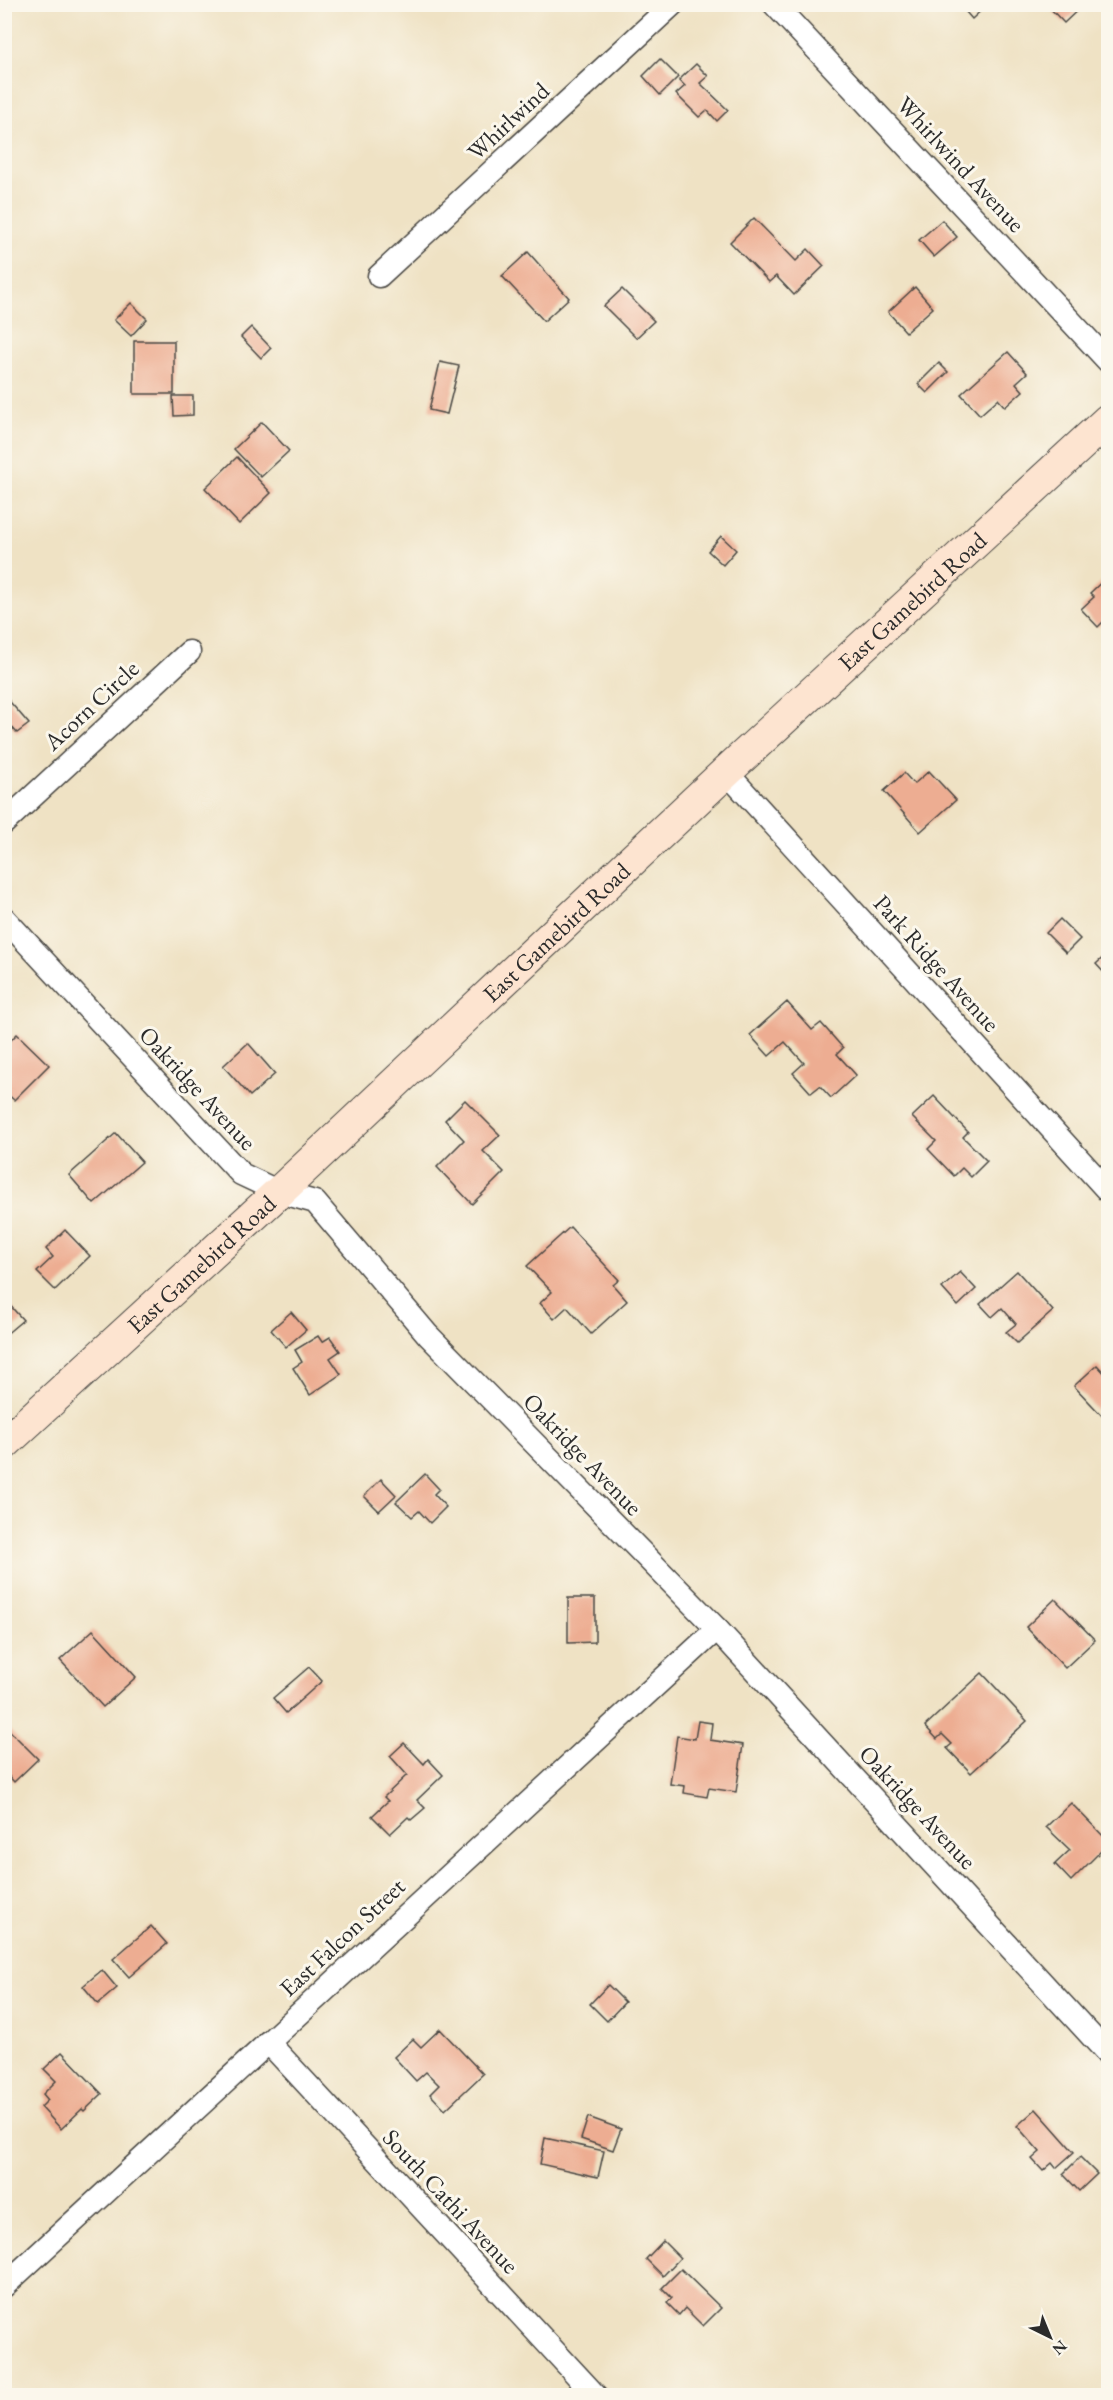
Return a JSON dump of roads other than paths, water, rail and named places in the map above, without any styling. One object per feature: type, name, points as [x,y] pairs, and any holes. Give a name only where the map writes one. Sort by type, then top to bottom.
[{"type":"main road","name":"East Gamebird Road","points":[[4,1444],[279,1192],[726,772],[1108,420]]},
{"type":"street","name":"Whirlwind","points":[[379,276],[673,4]]},
{"type":"street","name":"Whirlwind Avenue","points":[[774,4],[1108,361]]},
{"type":"street","name":"Acorn Circle","points":[[4,823],[189,652]]},
{"type":"street","name":"Park Ridge Avenue","points":[[726,772],[1108,1191]]},
{"type":"street","name":"Oakridge Avenue","points":[[4,918],[241,1174],[279,1192],[315,1202],[428,1335],[717,1629],[1108,2054]]},
{"type":"street","name":"East Falcon Street","points":[[4,2286],[717,1629]]},
{"type":"street","name":"South Cathi Avenue","points":[[268,2042],[596,2396]]}]
